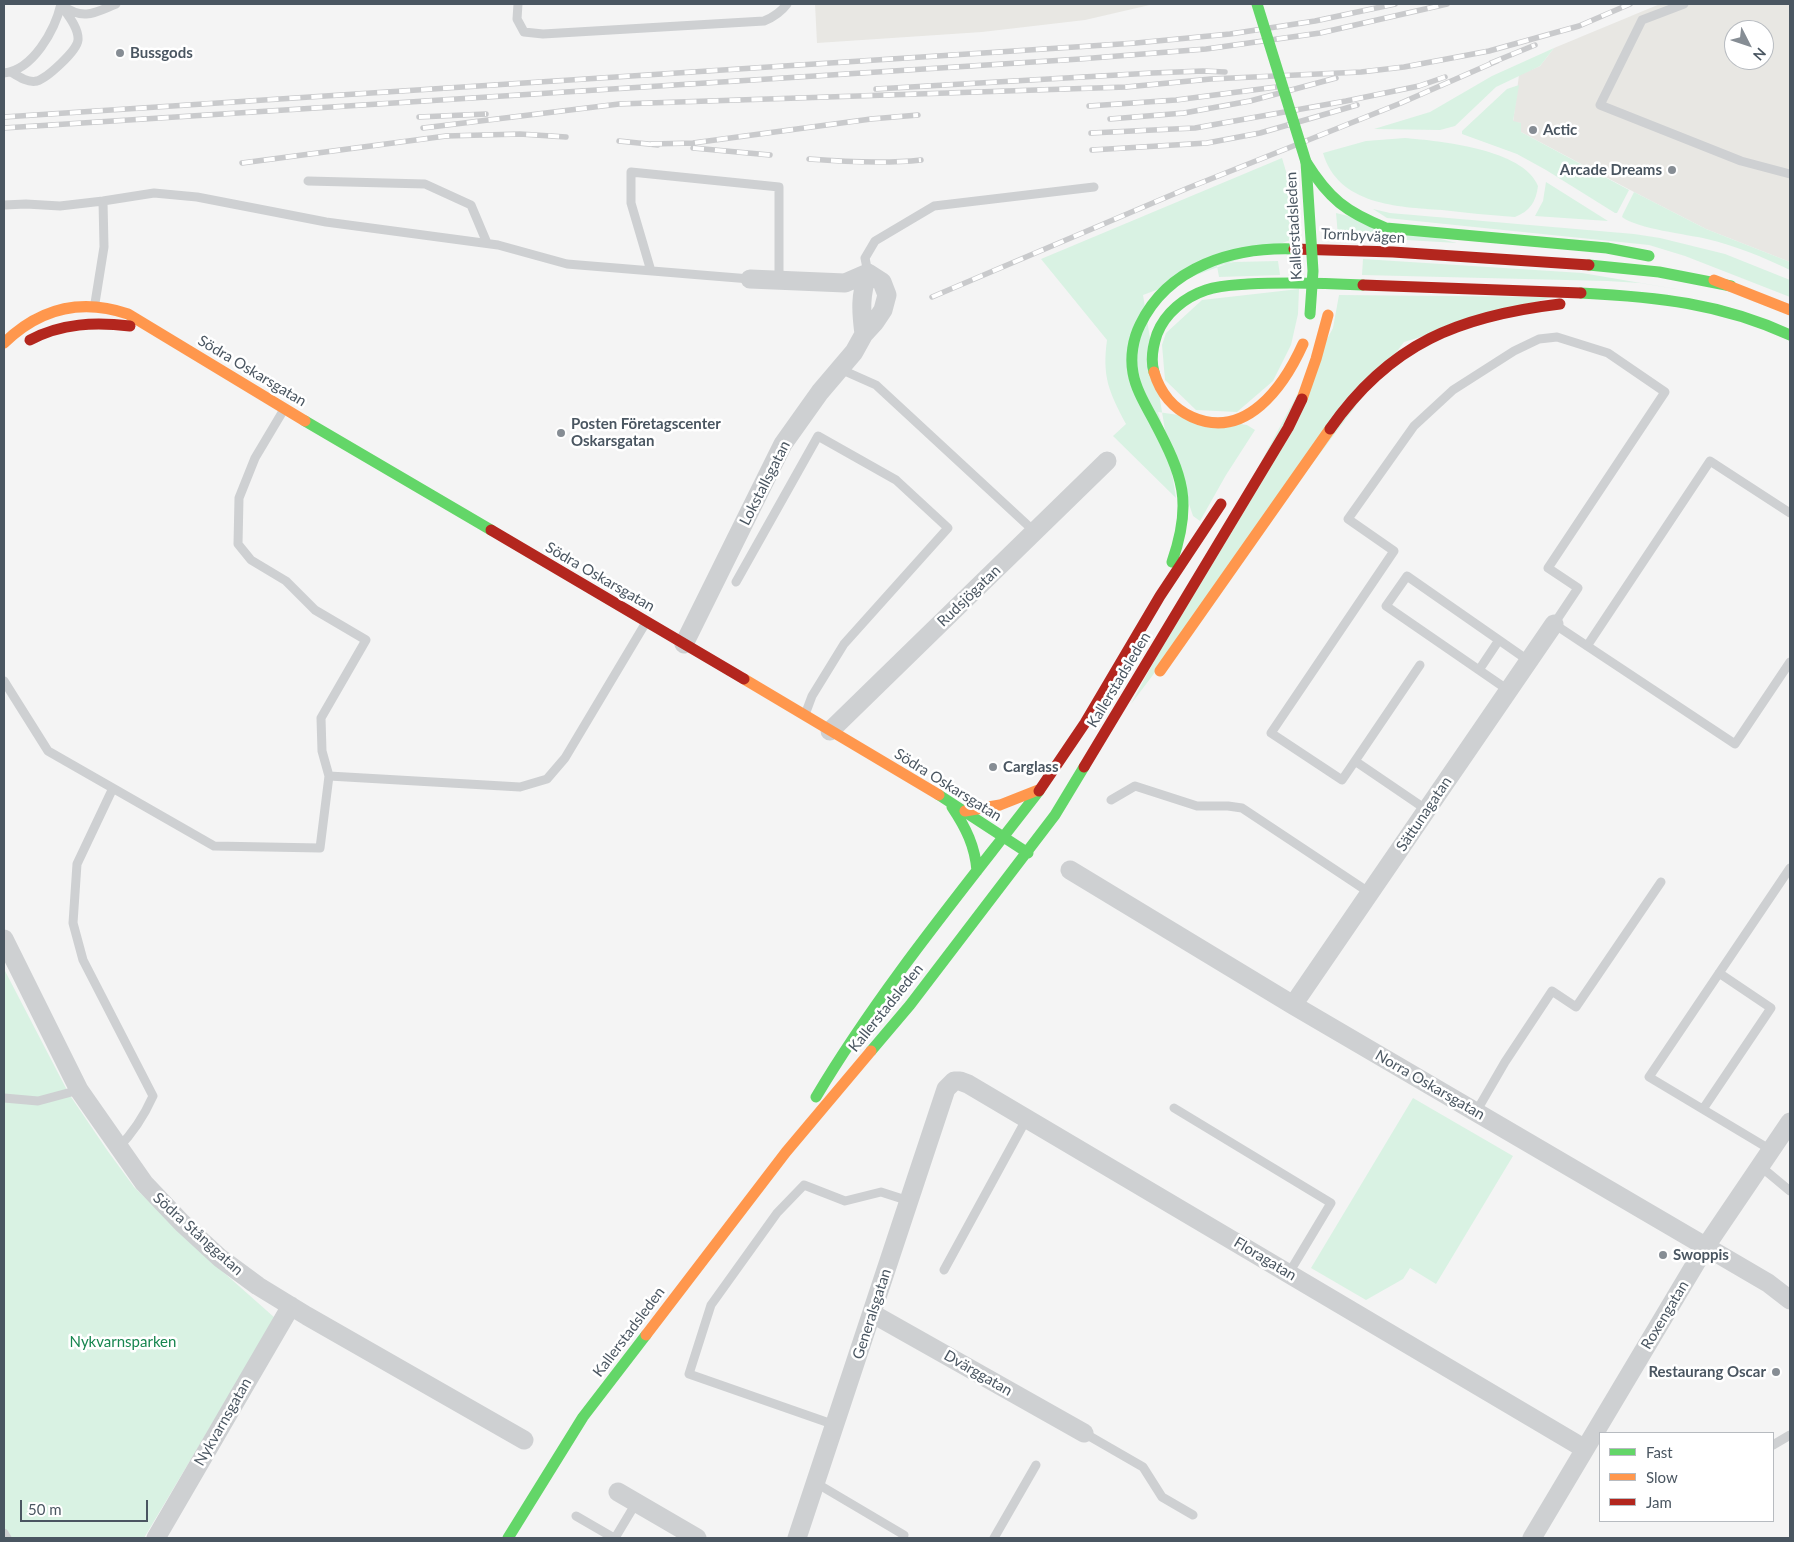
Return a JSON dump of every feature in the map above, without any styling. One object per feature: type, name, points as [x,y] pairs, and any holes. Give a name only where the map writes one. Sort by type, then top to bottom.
[{"type":"main road","name":"Kallerstadsleden","points":[[1257,4],[1306,162],[1318,183],[1322,199]]},
{"type":"main road","name":"Kallerstadsleden","points":[[1289,390],[1293,383],[1308,321],[1314,270],[1306,162]]},
{"type":"main road","name":"Tornbyvägen","points":[[1318,183],[1334,200],[1351,211],[1386,228],[1607,248],[1662,260],[1790,310]]},
{"type":"main road","name":"Kallerstadsleden","points":[[508,1538],[584,1417],[786,1152],[910,1005],[1055,816],[1288,428],[1312,376],[1321,346],[1328,306],[1331,264],[1330,240]]},
{"type":"main road","name":"Tornbyvägen","points":[[1154,607],[1179,547],[1184,526],[1185,500],[1179,475],[1169,450],[1138,392],[1133,374],[1132,355],[1135,336],[1143,317],[1165,288],[1181,276],[1198,267],[1247,251],[1282,248],[1371,251],[1558,263],[1651,271],[1731,286]]},
{"type":"main road","points":[[1303,344],[1297,358],[1269,399],[1255,410],[1240,418],[1225,422],[1196,420],[1183,414],[1171,404],[1154,377],[1152,361],[1153,344],[1159,329],[1170,312],[1184,300],[1201,291],[1218,286],[1278,283],[1363,284],[1466,287],[1636,296],[1685,302],[1723,310],[1790,335]]},
{"type":"main road","points":[[1151,684],[1339,415],[1360,389],[1384,367],[1435,334],[1493,314],[1548,305],[1636,296]]},
{"type":"main road","name":"Södra Oskarsgatan","points":[[155,330],[120,325],[93,324],[56,329],[12,348],[11,335],[34,320],[64,308],[94,305],[122,311],[155,330],[646,622],[805,715],[965,811],[1028,853]]},
{"type":"main road","name":"Kallerstadsleden","points":[[786,1152],[834,1065],[888,985],[1041,788],[1076,737],[1154,607],[1228,494]]},
{"type":"main road","points":[[1055,816],[1123,724]]},
{"type":"main road","points":[[965,811],[1000,805],[1041,788]]},
{"type":"main road","points":[[949,802],[970,835],[975,847],[977,871]]},
{"type":"street","points":[[750,279],[845,283],[868,273]]},
{"type":"street","name":"Lokstallsgatan","points":[[684,644],[783,444],[820,392],[854,352],[864,334],[861,311],[862,290],[868,273]]},
{"type":"street","name":"Rudsjögatan","points":[[830,731],[1108,461]]},
{"type":"street","name":"Sättunagatan","points":[[1293,1005],[1554,624]]},
{"type":"street","name":"Norra Oskarsgatan","points":[[1070,870],[1293,1005],[1768,1283],[1790,1300]]},
{"type":"street","name":"Södra Stånggatan","points":[[4,939],[79,1090],[144,1183],[182,1223],[220,1258],[258,1286],[524,1440]]},
{"type":"street","name":"Floragatan","points":[[946,1089],[954,1081],[960,1080],[1585,1449]]},
{"type":"street","name":"Generalsgatan","points":[[797,1538],[873,1314],[946,1089]]},
{"type":"street","name":"Roxengatan","points":[[1532,1538],[1706,1246],[1790,1122]]},
{"type":"street","name":"Nykvarnsgatan","points":[[156,1538],[291,1306]]},
{"type":"street","name":"Dvärggatan","points":[[873,1314],[1084,1433]]},
{"type":"street","points":[[618,1492],[697,1538]]},
{"type":"lane","points":[[61,4],[79,14],[90,15],[116,4]]},
{"type":"lane","points":[[8,73],[29,60],[50,35],[61,4]]},
{"type":"lane","points":[[8,73],[24,80],[38,80],[49,74],[72,53],[78,40],[77,32],[61,4]]},
{"type":"lane","points":[[518,4],[517,19],[524,32],[543,34],[764,21],[782,11],[787,4]]},
{"type":"lane","points":[[1684,4],[1642,20],[1600,105],[1741,162],[1790,174]]},
{"type":"lane","points":[[651,271],[631,203],[632,172],[779,187],[779,280]]},
{"type":"lane","points":[[308,181],[425,184],[471,205],[486,243]]},
{"type":"lane","points":[[868,273],[865,258],[875,242],[934,206],[1094,188]]},
{"type":"lane","points":[[4,205],[60,206],[154,193],[198,197],[326,222],[498,245],[568,264],[750,279]]},
{"type":"lane","points":[[93,324],[94,305],[104,247],[103,201]]},
{"type":"lane","points":[[1420,666],[1342,780],[1271,733],[1394,550],[1348,519],[1414,426],[1453,390],[1514,351],[1539,339],[1557,337],[1608,353],[1665,392],[1548,568],[1578,588],[1554,624],[1735,744],[1790,662]]},
{"type":"lane","points":[[840,369],[876,385],[1035,532]]},
{"type":"lane","points":[[4,681],[48,751],[214,846],[320,848],[329,776],[322,751],[322,718],[366,640],[315,610],[286,581],[251,560],[238,544],[239,498],[255,458],[285,408]]},
{"type":"lane","points":[[736,582],[818,436],[896,480],[948,528],[844,644],[812,696],[805,715]]},
{"type":"lane","points":[[1587,646],[1710,461],[1790,513]]},
{"type":"lane","points":[[1508,690],[1386,606],[1407,576],[1529,661]]},
{"type":"lane","points":[[329,776],[520,788],[547,779],[566,758],[646,622]]},
{"type":"lane","points":[[1479,670],[1500,640]]},
{"type":"lane","points":[[1355,761],[1427,810]]},
{"type":"lane","points":[[1111,800],[1135,786],[1197,806],[1242,808],[1370,893]]},
{"type":"lane","points":[[113,788],[77,864],[73,923],[83,960],[153,1096],[145,1115],[129,1137],[118,1148]]},
{"type":"lane","points":[[1771,1150],[1649,1077],[1790,868]]},
{"type":"lane","points":[[1476,1112],[1505,1062],[1552,991],[1576,1007],[1661,882]]},
{"type":"lane","points":[[1703,1110],[1771,1008],[1719,973]]},
{"type":"lane","points":[[4,1098],[38,1101],[79,1090]]},
{"type":"lane","points":[[1174,1108],[1331,1203],[1289,1274]]},
{"type":"lane","points":[[944,1270],[1027,1118]]},
{"type":"lane","points":[[1760,1166],[1790,1192]]},
{"type":"lane","points":[[835,1425],[689,1374],[706,1322],[712,1305],[777,1213],[804,1185],[845,1201],[881,1192],[909,1201]]},
{"type":"lane","points":[[1084,1433],[1143,1467],[1162,1497],[1193,1516]]},
{"type":"lane","points":[[1774,1444],[1790,1434]]},
{"type":"lane","points":[[994,1538],[1036,1465]]},
{"type":"lane","points":[[816,1483],[904,1535],[903,1538]]},
{"type":"lane","points":[[576,1516],[614,1538],[636,1503]]},
{"type":"lane","points":[[4,1532],[7,1538]]},
{"type":"shaded area","points":[[815,4],[1154,4],[1085,20],[982,32],[817,43]]},
{"type":"shaded area","points":[[1660,4],[1790,4],[1790,262],[1706,229],[1521,132],[1521,123],[1513,122],[1519,75],[1540,66],[1554,48]]},
{"type":"green space","points":[[1554,48],[1540,66],[1496,87],[1455,126],[1440,130],[1374,129],[1430,112],[1492,76]]},
{"type":"green space","points":[[1519,85],[1513,121],[1521,123],[1521,132],[1629,190],[1617,213],[1517,154],[1462,134],[1462,131],[1507,89]]},
{"type":"green space","points":[[1405,138],[1458,145],[1499,155],[1516,163],[1530,173],[1538,186],[1536,197],[1525,212],[1515,217],[1389,204],[1372,200],[1356,193],[1342,183],[1331,170],[1323,153],[1366,141]]},
{"type":"green space","points":[[1282,158],[1299,215],[1301,236],[1143,295],[1176,498],[1113,436],[1126,424],[1108,384],[1105,364],[1107,340],[1041,259]]},
{"type":"green space","points":[[1546,182],[1608,221],[1535,216],[1543,201]]},
{"type":"green space","points":[[1634,192],[1706,229],[1790,262],[1790,270],[1760,256],[1728,245],[1650,228],[1629,221],[1622,217]]},
{"type":"green space","points":[[1373,209],[1390,213],[1634,234],[1660,238],[1725,254],[1790,280],[1790,297],[1685,256],[1649,245],[1387,218]]},
{"type":"green space","points":[[1336,213],[1457,243],[1338,236]]},
{"type":"green space","points":[[1363,259],[1582,273],[1700,293],[1640,283],[1607,281],[1362,275]]},
{"type":"green space","points":[[1278,261],[1280,275],[1219,277],[1217,266],[1234,262]]},
{"type":"green space","points":[[1299,289],[1298,314],[1291,345],[1273,381],[1237,412],[1196,410],[1165,380],[1162,345],[1166,333],[1202,300]]},
{"type":"green space","points":[[1339,295],[1552,297],[1404,342],[1131,704],[1333,328]]},
{"type":"green space","points":[[1158,412],[1247,425],[1255,430],[1226,475],[1200,521],[1193,516]]},
{"type":"green space","name":"Nykvarnsparken","points":[[4,969],[69,1094],[134,1187],[213,1263],[275,1318],[144,1538],[4,1538]]},
{"type":"green space","points":[[1413,1098],[1513,1156],[1436,1284],[1410,1268],[1403,1279],[1366,1300],[1311,1268]]},
{"type":"railway","points":[[4,117],[1136,43],[1230,34],[1315,21],[1395,4]]},
{"type":"railway","points":[[4,128],[1080,59],[1206,49],[1320,33],[1447,4]]},
{"type":"railway","points":[[423,128],[619,104],[1126,87],[1211,79],[1361,72],[1404,67],[1489,51],[1579,26],[1630,4]]},
{"type":"railway","points":[[1491,63],[1535,45]]},
{"type":"railway","points":[[932,297],[1188,188],[1401,103],[1497,61]]},
{"type":"railway","points":[[876,89],[1152,73],[1225,72]]},
{"type":"railway","points":[[1091,133],[1195,128],[1346,101],[1419,86],[1445,77]]},
{"type":"railway","points":[[1110,119],[1184,113],[1250,101],[1336,78]]},
{"type":"railway","points":[[1089,106],[1176,100],[1284,86]]},
{"type":"railway","points":[[1092,150],[1207,143],[1260,133],[1357,105]]},
{"type":"railway","points":[[419,117],[486,114]]},
{"type":"railway","points":[[651,144],[693,143],[871,119],[918,115]]},
{"type":"railway","points":[[242,163],[446,136],[520,134],[566,137]]},
{"type":"railway","points":[[619,141],[658,145]]},
{"type":"railway","points":[[693,148],[770,155]]},
{"type":"railway","points":[[809,159],[865,162],[921,160]]},
{"type":"traffic: fast","points":[[1257,4],[1306,162],[1313,271],[1310,314]]},
{"type":"traffic: fast","points":[[1306,162],[1323,186],[1340,203],[1360,216],[1386,228],[1607,248],[1649,256]]},
{"type":"traffic: fast","points":[[1172,562],[1182,522],[1182,490],[1172,458],[1134,379],[1132,354],[1138,330],[1152,305],[1167,288],[1185,274],[1205,264],[1226,257],[1271,249],[1294,249]]},
{"type":"traffic: fast","points":[[1589,265],[1659,272],[1731,286]]},
{"type":"traffic: fast","points":[[1154,372],[1152,353],[1161,326],[1170,313],[1183,301],[1198,293],[1216,287],[1248,284],[1363,285]]},
{"type":"traffic: fast","points":[[1581,293],[1662,300],[1713,309],[1764,324],[1790,335]]},
{"type":"traffic: fast","points":[[305,421],[491,530]]},
{"type":"traffic: fast","points":[[871,1051],[910,1005],[1055,815],[1084,767]]},
{"type":"traffic: fast","points":[[816,1097],[867,1017],[1039,791]]},
{"type":"traffic: fast","points":[[939,795],[1028,853]]},
{"type":"traffic: fast","points":[[952,807],[962,822],[969,838],[977,871]]},
{"type":"traffic: fast","points":[[508,1538],[583,1417],[646,1335]]},
{"type":"traffic: slow","points":[[1714,280],[1790,310]]},
{"type":"traffic: slow","points":[[4,343],[32,321],[62,309],[78,307],[111,309],[128,314],[305,421]]},
{"type":"traffic: slow","points":[[1302,399],[1316,359],[1328,315]]},
{"type":"traffic: slow","points":[[1154,372],[1163,393],[1178,409],[1192,417],[1211,422],[1229,422],[1246,416],[1274,392],[1285,377],[1303,344]]},
{"type":"traffic: slow","points":[[1160,671],[1330,429]]},
{"type":"traffic: slow","points":[[744,679],[939,795]]},
{"type":"traffic: slow","points":[[965,811],[1000,805],[1038,790]]},
{"type":"traffic: slow","points":[[646,1335],[786,1152],[871,1051]]},
{"type":"traffic: jam","points":[[1294,249],[1393,252],[1589,265]]},
{"type":"traffic: jam","points":[[1363,285],[1581,293]]},
{"type":"traffic: jam","points":[[1330,429],[1353,399],[1377,375],[1403,355],[1430,339],[1459,326],[1490,316],[1560,304]]},
{"type":"traffic: jam","points":[[30,340],[54,330],[79,325],[130,326]]},
{"type":"traffic: jam","points":[[1084,767],[1288,428],[1302,399]]},
{"type":"traffic: jam","points":[[1039,791],[1085,723],[1160,596],[1221,504]]},
{"type":"traffic: jam","points":[[491,530],[744,679]]},
{"type":"place","name":"Bussgods","points":[[120,53]]},
{"type":"place","name":"Actic","points":[[1533,130]]},
{"type":"place","name":"Arcade Dreams","points":[[1672,170]]},
{"type":"place","name":"Posten Företagscenter Oskarsgatan","points":[[561,433]]},
{"type":"place","name":"Carglass","points":[[993,767]]},
{"type":"place","name":"Swoppis","points":[[1663,1255]]},
{"type":"place","name":"Restaurang Oscar","points":[[1776,1372]]}]
